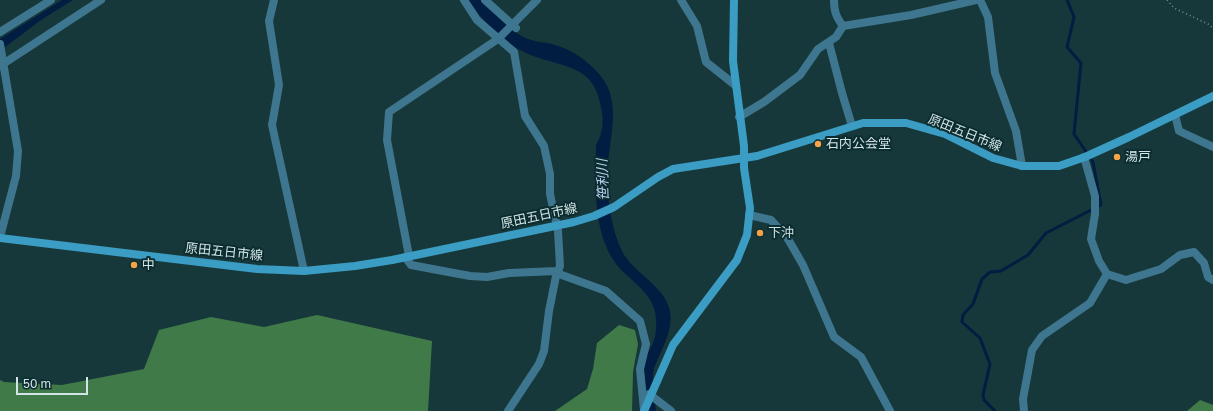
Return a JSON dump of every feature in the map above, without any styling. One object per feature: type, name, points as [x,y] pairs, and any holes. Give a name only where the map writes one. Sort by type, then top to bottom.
[{"type":"main road","points":[[646,404],[656,380],[680,332],[737,260],[747,235],[749,215],[733,61],[734,0]]},
{"type":"main road","name":"原田五日市線","points":[[0,238],[257,269],[304,271],[355,266],[407,257],[557,226],[598,215],[611,209],[658,177],[673,169],[744,159],[863,123],[906,123],[945,134],[993,158],[1022,166],[1059,166],[1087,156],[1213,96]]},
{"type":"street","points":[[0,32],[51,0]]},
{"type":"street","points":[[2,64],[101,0]]},
{"type":"street","points":[[274,0],[269,22],[278,85],[272,125],[304,271]]},
{"type":"street","points":[[464,0],[477,20],[514,52],[525,116],[544,146],[550,174],[550,194],[557,226],[560,266],[557,271],[549,311],[544,351],[539,364],[508,411]]},
{"type":"street","points":[[485,0],[514,27]]},
{"type":"street","points":[[538,0],[514,27],[499,39],[389,112],[387,140],[407,257],[411,264],[470,276],[488,277],[509,273],[557,271],[559,274],[606,291],[640,321],[646,344],[640,369],[646,404],[660,403],[671,411]]},
{"type":"street","points":[[681,0],[697,26],[706,62],[735,85]]},
{"type":"street","points":[[834,0],[836,18],[843,26]]},
{"type":"street","points":[[739,117],[764,102],[800,75],[818,49],[829,42],[843,26],[911,15],[976,0]]},
{"type":"street","points":[[980,0],[988,17],[995,73],[1016,131],[1022,166]]},
{"type":"street","points":[[829,42],[852,126]]},
{"type":"street","points":[[0,44],[2,64],[17,139],[18,157],[16,176],[0,238]]},
{"type":"street","points":[[1175,115],[1179,131],[1213,147]]},
{"type":"street","points":[[1087,156],[1095,208],[1091,239],[1098,261],[1107,274],[1126,280],[1161,269],[1180,255],[1194,252],[1204,263],[1208,277],[1213,280]]},
{"type":"street","points":[[749,215],[771,220],[788,239],[804,265],[834,337],[861,357],[890,411]]},
{"type":"street","points":[[1024,411],[1023,399],[1032,350],[1042,336],[1090,303],[1107,274]]},
{"type":"path","points":[[1167,0],[1174,8],[1210,25],[1213,29]]},
{"type":"green space","points":[[317,315],[432,341],[428,411],[0,411],[0,380],[4,382],[62,385],[144,369],[159,330],[211,317],[264,327]]},
{"type":"green space","points":[[619,325],[635,330],[638,344],[633,372],[632,411],[555,411],[587,389],[593,369],[597,343]]},
{"type":"green space","points":[[1200,400],[1213,405],[1213,411],[1187,411]]},
{"type":"water","points":[[62,0],[73,0],[41,20],[0,51],[0,39]]},
{"type":"water","name":"笹利川","points":[[468,0],[483,0],[504,22],[521,36],[531,40],[559,46],[578,56],[600,75],[607,87],[612,99],[613,112],[607,180],[608,199],[613,227],[623,253],[628,260],[662,294],[670,311],[670,326],[666,341],[653,373],[656,411],[649,411],[643,364],[656,333],[653,304],[643,291],[614,261],[607,248],[599,220],[596,190],[596,145],[600,136],[603,122],[597,92],[591,82],[583,74],[573,69],[526,53],[509,43],[480,16]]},
{"type":"waterway","points":[[995,411],[984,400],[983,395],[990,364],[980,338],[962,322],[963,315],[973,304],[982,279],[990,272],[1001,271],[1028,255],[1046,233],[1101,205],[1093,162],[1074,134],[1081,63],[1067,47],[1074,17],[1067,0]]},
{"type":"place","name":"石内公会堂","points":[[818,144]]},
{"type":"place","name":"湯戸","points":[[1117,157]]},
{"type":"place","name":"下沖","points":[[760,233]]},
{"type":"place","name":"中","points":[[134,265]]}]
